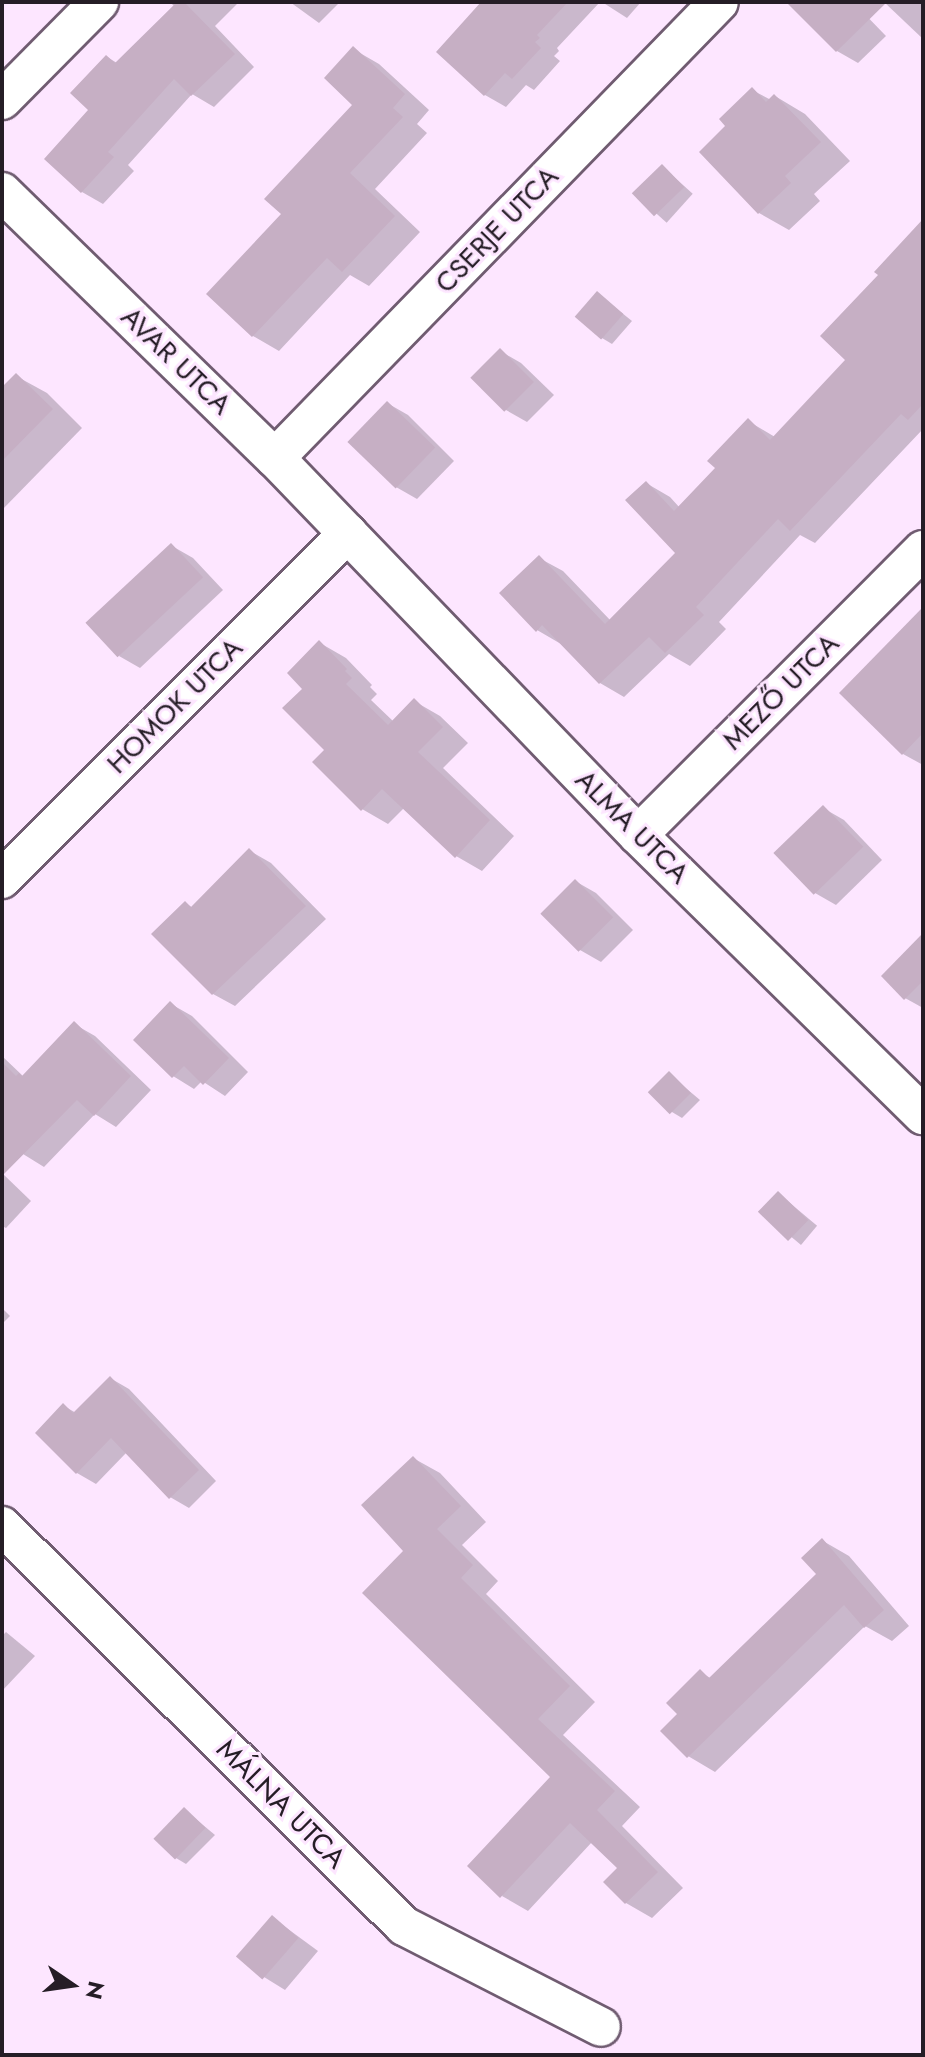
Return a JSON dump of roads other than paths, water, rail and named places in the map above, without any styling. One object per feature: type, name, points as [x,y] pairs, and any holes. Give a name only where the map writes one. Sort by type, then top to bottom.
[{"type":"street","points":[[2,100],[99,2]]},
{"type":"street","name":"CSERJE UTCA","points":[[275,458],[719,2]]},
{"type":"street","name":"AVAR UTCA","points":[[2,192],[348,533]]},
{"type":"street","name":"ALMA UTCA","points":[[348,533],[638,835],[923,1115]]},
{"type":"street","name":"HOMOK UTCA","points":[[2,879],[348,533]]},
{"type":"street","name":"MEZŐ UTCA","points":[[638,835],[923,550]]},
{"type":"street","name":"MÁLNA UTCA","points":[[2,1526],[404,1926],[601,2027]]}]
